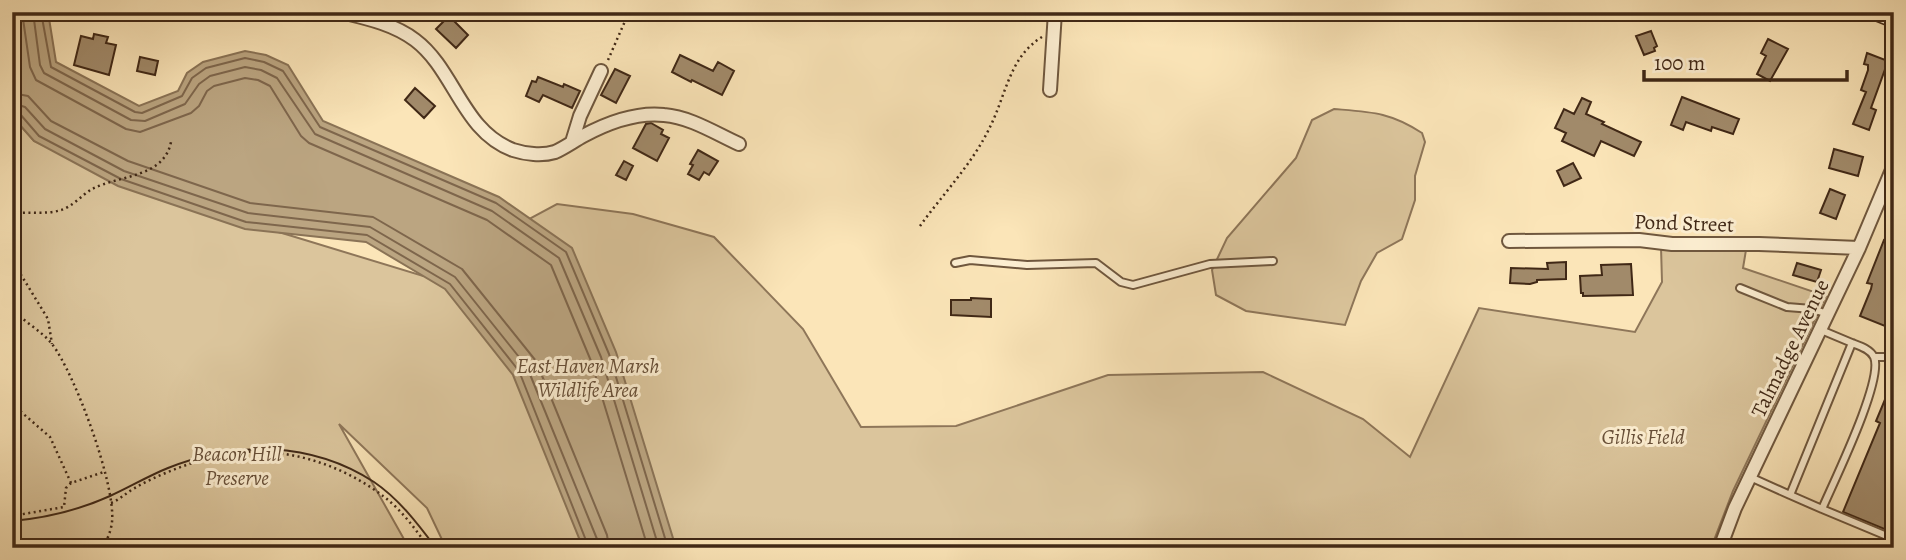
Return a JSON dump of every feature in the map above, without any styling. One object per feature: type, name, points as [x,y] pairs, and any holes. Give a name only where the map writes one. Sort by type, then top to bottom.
[{"type":"main road","points":[[1879,12],[1894,18]]},
{"type":"street","points":[[341,12],[390,26],[418,41],[430,54],[476,122],[498,143],[528,154],[554,152],[617,121],[639,116],[663,115],[681,118],[739,144]]},
{"type":"street","points":[[1050,90],[1055,12]]},
{"type":"street","points":[[572,142],[580,116],[601,71]]},
{"type":"street","name":"Talmadge Avenue","points":[[1720,548],[1750,477],[1859,248],[1894,165]]},
{"type":"street","name":"Pond Street","points":[[1509,241],[1639,240],[1672,244],[1859,248]]},
{"type":"lane","points":[[955,263],[970,260],[1027,265],[1096,263],[1121,282],[1133,285],[1210,264],[1273,261]]},
{"type":"lane","points":[[1740,288],[1787,307],[1812,309],[1828,314]]},
{"type":"lane","points":[[1821,330],[1868,350],[1876,365],[1871,393],[1822,509]]},
{"type":"lane","points":[[1790,495],[1852,343]]},
{"type":"lane","points":[[1874,358],[1894,357]]},
{"type":"lane","points":[[1750,477],[1894,538]]},
{"type":"path","points":[[601,71],[629,12]]},
{"type":"path","points":[[920,226],[975,153],[989,128],[1018,60],[1036,41],[1044,35],[1054,33]]},
{"type":"path","points":[[12,214],[63,210],[100,186],[147,171],[165,158],[171,142]]},
{"type":"path","points":[[12,260],[48,319],[52,344],[97,440],[111,503],[112,523],[103,548]]},
{"type":"path","points":[[12,308],[52,344]]},
{"type":"path","points":[[12,404],[50,437],[71,482]]},
{"type":"path","points":[[111,503],[146,482],[208,458],[230,453],[279,453],[335,468],[362,482],[385,497],[429,548]]},
{"type":"path","points":[[12,516],[64,507],[66,488],[71,482],[104,472]]},
{"type":"green space","points":[[1334,109],[1370,112],[1390,117],[1422,133],[1425,142],[1415,176],[1415,200],[1402,239],[1377,253],[1361,281],[1345,325],[1246,311],[1216,295],[1212,270],[1227,238],[1296,158],[1312,120]]},
{"type":"green space","name":"East Haven Marsh Wildlife Area","points":[[12,116],[34,141],[170,203],[282,233],[423,276],[557,204],[633,214],[714,237],[803,329],[861,427],[956,426],[1108,375],[1263,372],[1363,419],[1410,457],[1479,308],[1635,332],[1662,282],[1661,247],[1746,250],[1743,268],[1826,296],[1733,491],[1711,548],[446,548],[427,508],[339,424],[409,548],[12,548]]},
{"type":"water","points":[[12,12],[48,12],[56,62],[139,106],[178,91],[187,73],[203,62],[245,51],[266,55],[288,65],[323,121],[499,197],[572,248],[616,352],[676,548],[583,548],[513,375],[445,289],[366,242],[245,229],[118,186],[34,141],[12,116]]},
{"type":"building","points":[[449,16],[468,35],[456,48],[436,29]]},
{"type":"building","points":[[1651,31],[1657,46],[1655,51],[1644,55],[1636,36]]},
{"type":"building","points":[[94,34],[108,37],[106,43],[116,45],[109,75],[74,65],[81,36],[93,39]]},
{"type":"building","points":[[1768,39],[1788,49],[1770,81],[1757,74],[1766,56],[1761,53]]},
{"type":"building","points":[[1867,53],[1888,61],[1871,108],[1876,110],[1869,130],[1853,124],[1866,92],[1861,90],[1868,70],[1868,65],[1864,64]]},
{"type":"building","points":[[680,55],[713,71],[718,62],[734,71],[722,95],[672,72]]},
{"type":"building","points":[[140,57],[158,61],[155,75],[137,71]]},
{"type":"building","points":[[615,69],[630,76],[616,103],[601,95]]},
{"type":"building","points":[[538,77],[580,91],[572,108],[543,95],[539,102],[526,96],[532,81],[536,82]]},
{"type":"building","points":[[415,88],[435,106],[424,118],[405,100]]},
{"type":"building","points":[[1682,97],[1739,119],[1733,134],[1712,127],[1711,131],[1686,122],[1683,130],[1671,125]]},
{"type":"building","points":[[1582,98],[1591,102],[1586,114],[1641,142],[1634,156],[1601,141],[1594,156],[1562,141],[1566,133],[1555,128],[1564,109],[1574,114]]},
{"type":"building","points":[[651,123],[663,130],[661,134],[669,138],[657,161],[633,148],[646,124]]},
{"type":"building","points":[[1834,149],[1863,157],[1858,176],[1829,168]]},
{"type":"building","points":[[698,150],[718,161],[709,175],[704,172],[699,180],[688,174]]},
{"type":"building","points":[[624,161],[633,166],[626,180],[616,175]]},
{"type":"building","points":[[1573,163],[1581,178],[1564,186],[1557,171]]},
{"type":"building","points":[[1830,189],[1845,195],[1836,219],[1820,213]]},
{"type":"building","points":[[1884,240],[1894,243],[1894,291],[1888,307],[1892,309],[1885,326],[1860,316],[1871,289],[1872,284],[1867,283]]},
{"type":"building","points":[[1566,262],[1566,279],[1537,280],[1530,284],[1510,283],[1511,268],[1548,269],[1547,263]]},
{"type":"building","points":[[1797,263],[1821,270],[1817,282],[1793,275]]},
{"type":"building","points":[[1631,264],[1633,295],[1583,296],[1581,293],[1580,276],[1602,275],[1601,265]]},
{"type":"building","points":[[991,299],[991,317],[951,315],[951,300]]},
{"type":"building","points":[[1894,378],[1894,533],[1843,512],[1880,423],[1876,421]]},
{"type":"tram line","points":[[12,521],[50,515],[86,505],[194,459],[246,450],[273,450],[299,452],[325,459],[374,482],[400,504],[436,548]]},
{"type":"park label","name":"Gillis Field","points":[[1643,437]]},
{"type":"park label","name":"Beacon Hill Preserve","points":[[237,466]]}]
